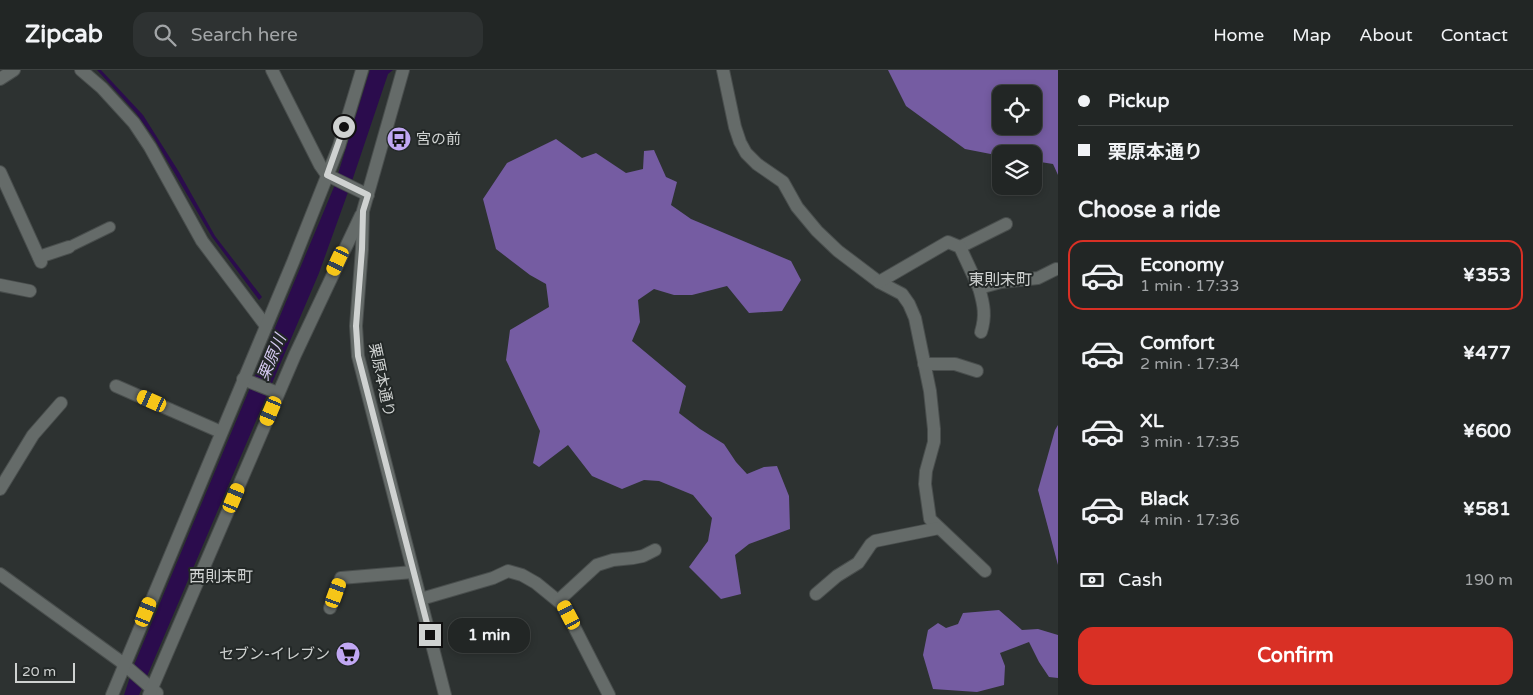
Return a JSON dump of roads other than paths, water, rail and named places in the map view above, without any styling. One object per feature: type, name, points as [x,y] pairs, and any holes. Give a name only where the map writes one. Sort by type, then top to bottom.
[{"type":"street","points":[[0,78],[14,70]]},
{"type":"street","points":[[81,70],[102,88],[134,123],[150,147],[202,241],[266,326]]},
{"type":"street","points":[[272,70],[320,166],[330,176],[368,195]]},
{"type":"street","points":[[112,695],[126,668],[221,432],[246,380],[266,326],[330,176],[362,70]]},
{"type":"street","points":[[723,70],[735,127],[746,153],[757,164],[783,182],[797,207],[817,231],[838,251],[879,282],[902,294],[909,304],[914,318],[930,391],[934,429],[934,442],[926,471],[925,484],[930,519],[985,571]]},
{"type":"street","name":"栗原本通り","points":[[405,72],[363,211],[356,326],[358,356],[445,695]]},
{"type":"street","points":[[0,172],[40,260],[69,247]]},
{"type":"street","points":[[0,574],[120,661],[152,691],[276,392],[363,211]]},
{"type":"street","points":[[960,247],[1006,224]]},
{"type":"street","points":[[879,282],[948,242],[960,247],[979,288],[985,309],[985,319],[981,332]]},
{"type":"street","points":[[979,288],[1001,282],[1038,278],[1056,269]]},
{"type":"street","points":[[0,285],[30,291]]},
{"type":"street","points":[[924,364],[955,364],[977,370]]},
{"type":"street","points":[[246,380],[276,392]]},
{"type":"street","points":[[116,386],[221,432]]},
{"type":"street","points":[[0,489],[33,435],[61,402]]},
{"type":"street","points":[[816,594],[837,576],[858,563],[875,541],[938,528]]},
{"type":"street","points":[[559,600],[598,565],[613,560],[638,557],[655,550]]},
{"type":"street","points":[[421,599],[493,578],[508,571],[522,575],[536,583],[563,605],[609,695]]},
{"type":"street","points":[[330,608],[341,578],[413,572]]},
{"type":"lane","points":[[69,247],[110,227]]},
{"type":"water","points":[[97,70],[101,70],[143,115],[179,172],[215,236],[262,297],[259,300],[212,237],[154,138],[136,113]]},
{"type":"water","name":"栗原川","points":[[370,70],[393,70],[388,74],[319,273],[139,695],[124,695],[134,665],[334,187]]},
{"type":"place","name":"宮の前","points":[[399,139]]},
{"type":"place","name":"セブン-イレブン","points":[[348,654]]},
{"type":"district","name":"東則末町","points":[[1000,279]]},
{"type":"district","name":"西則末町","points":[[221,576]]}]
